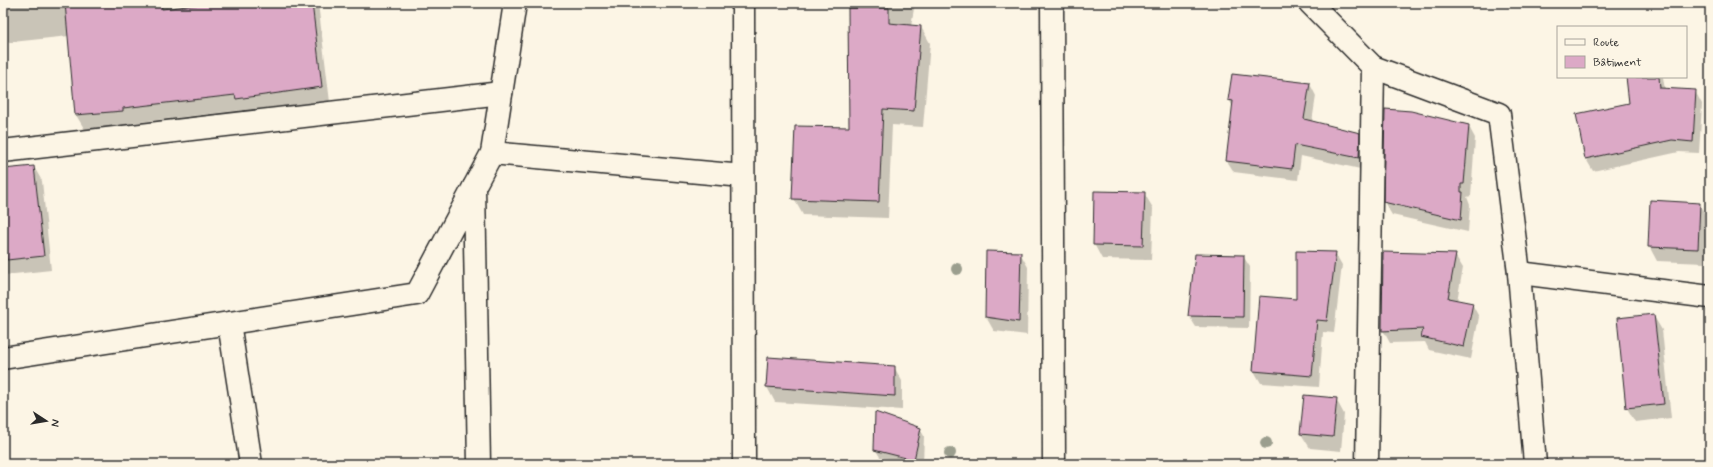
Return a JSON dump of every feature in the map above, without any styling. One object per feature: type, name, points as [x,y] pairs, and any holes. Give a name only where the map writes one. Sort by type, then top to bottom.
[{"type":"street","points":[[3,358],[417,294],[492,153],[514,3]]},
{"type":"street","points":[[743,3],[744,464]]},
{"type":"street","points":[[1052,3],[1054,464]]},
{"type":"street","points":[[1310,3],[1373,67],[1499,114],[1519,273],[1535,464]]},
{"type":"street","points":[[1367,464],[1373,67]]},
{"type":"street","points":[[3,151],[501,94]]},
{"type":"street","points":[[492,153],[743,176]]},
{"type":"street","points":[[474,186],[479,464]]},
{"type":"street","points":[[1519,273],[1710,297]]},
{"type":"street","points":[[229,323],[251,464]]},
{"type":"building","points":[[65,3],[161,3],[162,9],[212,3],[312,3],[322,87],[236,99],[235,95],[123,108],[123,111],[75,115]]},
{"type":"building","points":[[848,8],[889,8],[889,23],[921,26],[914,111],[883,109],[879,202],[792,199],[795,126],[849,127]]},
{"type":"building","points":[[1232,74],[1310,83],[1304,119],[1360,133],[1359,158],[1295,145],[1292,169],[1226,161],[1233,101],[1228,100]]},
{"type":"building","points":[[1626,78],[1659,78],[1660,88],[1696,90],[1693,142],[1672,140],[1585,159],[1576,114],[1629,103]]},
{"type":"building","points":[[1385,109],[1411,111],[1469,125],[1464,184],[1461,184],[1461,192],[1463,192],[1461,220],[1383,202]]},
{"type":"building","points":[[34,166],[44,256],[7,260],[3,221],[3,169]]},
{"type":"building","points":[[1094,191],[1145,192],[1143,246],[1093,245]]},
{"type":"building","points":[[1650,200],[1700,203],[1698,249],[1648,247]]},
{"type":"building","points":[[986,251],[1021,252],[1019,322],[985,317]]},
{"type":"building","points":[[1296,251],[1336,252],[1327,321],[1317,320],[1312,376],[1253,371],[1259,296],[1296,299]]},
{"type":"building","points":[[1383,252],[1456,254],[1448,298],[1473,303],[1464,347],[1421,337],[1423,329],[1382,331]]},
{"type":"building","points":[[1195,254],[1244,255],[1243,317],[1188,316]]},
{"type":"building","points":[[1654,314],[1664,404],[1626,408],[1617,318]]},
{"type":"building","points":[[768,357],[895,366],[895,396],[766,387]]},
{"type":"building","points":[[1304,395],[1337,398],[1333,437],[1300,434]]},
{"type":"building","points":[[875,412],[921,428],[914,460],[874,450]]}]
